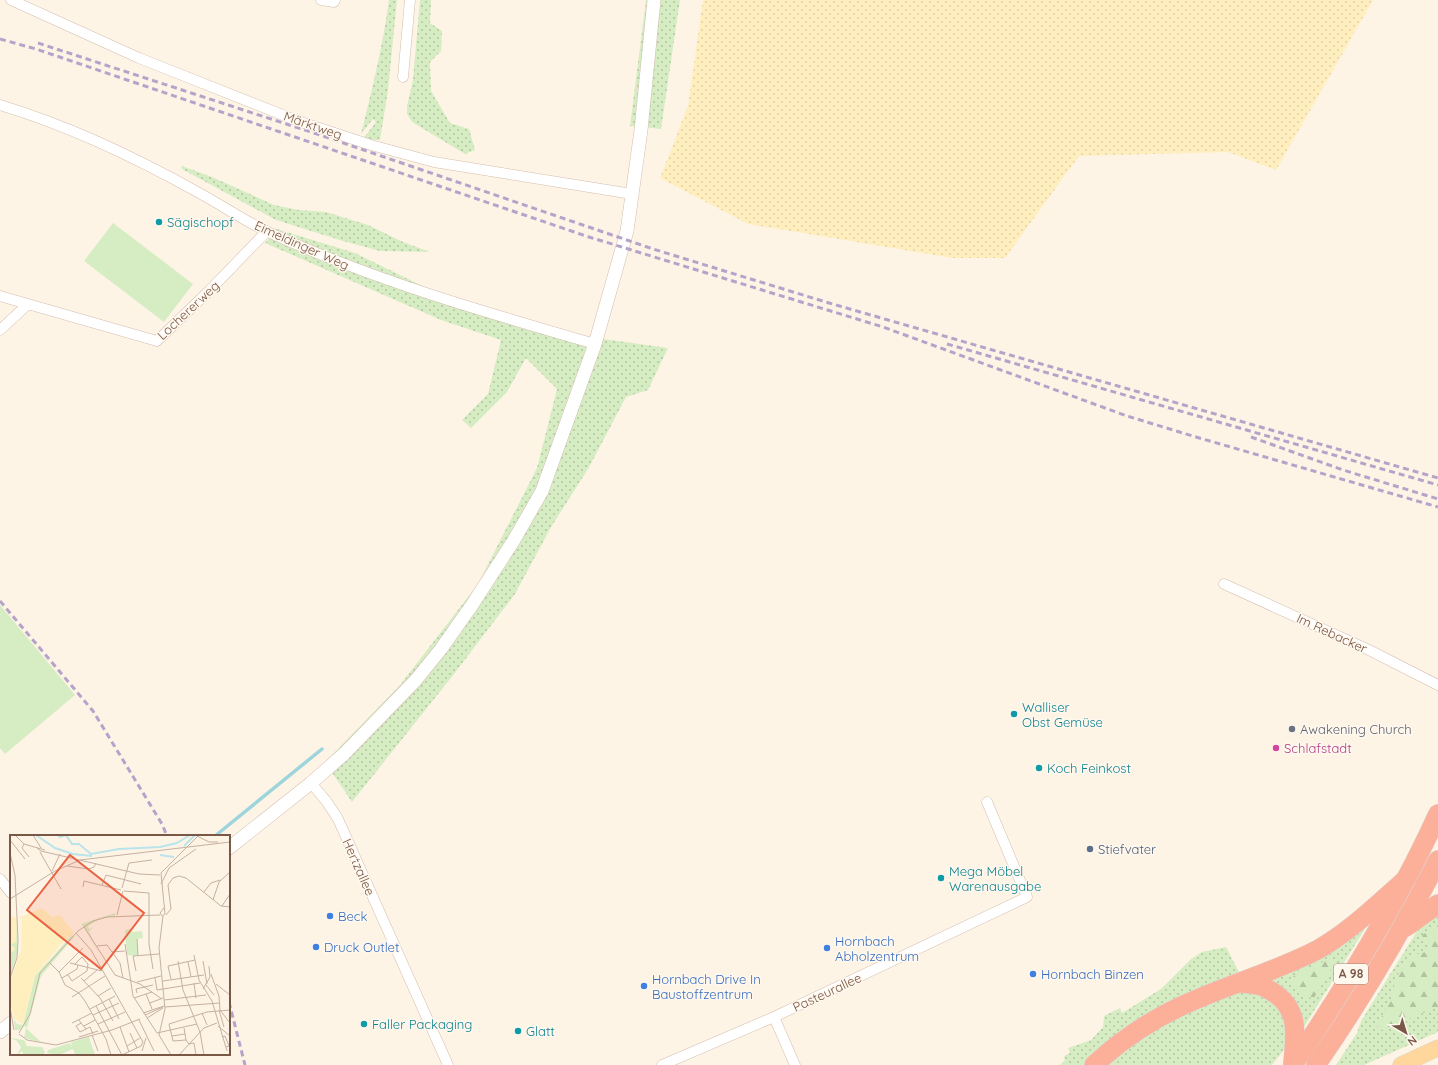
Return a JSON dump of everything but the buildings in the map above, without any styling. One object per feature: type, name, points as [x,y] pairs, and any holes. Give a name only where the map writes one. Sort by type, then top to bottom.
[{"type":"highway","name":"A 98","points":[[1293,1065],[1379,929],[1438,814]]},
{"type":"highway","name":"A 98","points":[[1316,1065],[1401,931],[1438,860]]},
{"type":"highway","points":[[1094,1065],[1118,1045],[1160,1017],[1194,1000],[1239,983],[1319,949],[1360,920],[1404,881]]},
{"type":"highway","points":[[1401,931],[1438,904]]},
{"type":"highway","points":[[1239,983],[1263,987],[1281,998],[1286,1004],[1295,1022],[1293,1065]]},
{"type":"main road","points":[[1400,1065],[1438,1048]]},
{"type":"street","name":"Märktweg","points":[[11,0],[138,58],[298,121],[371,145],[434,162],[632,194]]},
{"type":"street","points":[[321,0],[334,2],[335,0]]},
{"type":"street","points":[[403,77],[410,0]]},
{"type":"street","points":[[230,847],[311,783],[349,749],[416,681],[472,605],[514,540],[542,491],[595,344],[627,230],[641,130],[654,0]]},
{"type":"street","name":"Eimeldinger Weg","points":[[0,105],[42,120],[118,151],[201,194],[267,231],[367,274],[517,323],[595,344]]},
{"type":"street","name":"Lochererweg","points":[[0,296],[27,305],[157,341],[210,290],[267,231]]},
{"type":"street","points":[[0,330],[27,305]]},
{"type":"street","name":"Im Rebacker","points":[[1224,584],[1369,650],[1438,685]]},
{"type":"street","name":"Hertzallee","points":[[311,783],[327,802],[338,819],[448,1065]]},
{"type":"street","name":"Pasteurallee","points":[[662,1065],[774,1017],[1027,897],[987,802]]},
{"type":"street","points":[[0,879],[10,892]]},
{"type":"street","points":[[774,1017],[795,1065]]},
{"type":"street","points":[[0,1032],[10,1024]]},
{"type":"green space","points":[[389,0],[397,0],[388,90],[380,140],[363,139],[376,122],[373,119],[361,134],[380,51]]},
{"type":"green space","points":[[420,0],[431,0],[430,23],[442,31],[441,51],[430,62],[431,91],[450,123],[469,129],[475,150],[465,154],[412,122],[407,114],[407,106],[413,80]]},
{"type":"green space","points":[[646,0],[680,0],[661,129],[630,126]]},
{"type":"green space","points":[[182,166],[212,177],[274,205],[299,210],[326,212],[368,225],[403,242],[430,252],[380,251],[276,220],[182,169]]},
{"type":"green space","points":[[113,223],[193,284],[164,322],[84,261]]},
{"type":"green space","points":[[277,229],[355,253],[449,299],[525,328],[668,348],[648,390],[626,397],[588,469],[551,527],[515,594],[454,674],[352,802],[325,762],[400,685],[478,584],[537,468],[557,389],[526,358],[507,392],[471,428],[462,420],[488,394],[501,340],[441,320],[265,243]]},
{"type":"green space","points":[[0,605],[75,695],[5,754],[0,748]]},
{"type":"green space","points":[[1438,909],[1438,1032],[1364,1065],[1336,1065],[1357,1033],[1361,1021],[1417,931]]},
{"type":"green space","points":[[1368,924],[1301,1032],[1264,983]]},
{"type":"green space","points":[[1438,927],[1438,1007],[1382,1030],[1377,1026],[1393,996],[1393,983],[1406,961],[1418,954],[1426,952],[1431,946],[1424,941],[1422,935]]},
{"type":"green space","points":[[1226,947],[1240,974],[1099,1050],[1083,1065],[1060,1065],[1065,1060],[1064,1056],[1070,1053],[1068,1048],[1091,1040],[1103,1027],[1104,1016],[1120,1008],[1122,1013],[1161,989],[1191,959],[1202,952]]},
{"type":"green space","points":[[1327,960],[1333,961],[1331,969],[1314,998],[1307,997],[1293,984],[1292,978],[1297,973]]},
{"type":"green space","points":[[1241,989],[1257,991],[1286,1013],[1288,1041],[1283,1051],[1272,1065],[1102,1065],[1159,1024]]},
{"type":"sand","points":[[703,0],[1373,0],[1276,170],[1228,152],[1079,156],[1005,258],[952,258],[748,224],[660,178],[688,106]]},
{"type":"waterway","points":[[216,835],[322,749]]},
{"type":"railway","points":[[0,39],[36,49],[589,237],[883,327],[1127,416],[1438,507]]},
{"type":"railway","points":[[38,43],[314,133],[653,249],[829,303],[1438,478]]},
{"type":"railway","points":[[947,344],[1438,485]]},
{"type":"railway","points":[[1251,437],[1343,470],[1438,499]]},
{"type":"railway","points":[[0,601],[93,711],[162,824],[167,835]]},
{"type":"railway","points":[[230,1006],[245,1065]]},
{"type":"place","name":"Sägischopf","points":[[159,222]]},
{"type":"place","name":"Walliser Obst Gemüse","points":[[1014,714]]},
{"type":"place","name":"Awakening Church","points":[[1292,729]]},
{"type":"place","name":"Schlafstadt","points":[[1276,748]]},
{"type":"place","name":"Koch Feinkost","points":[[1039,768]]},
{"type":"place","name":"Stiefvater","points":[[1090,849]]},
{"type":"place","name":"Mega Möbel Warenausgabe","points":[[941,878]]},
{"type":"place","name":"Beck","points":[[330,916]]},
{"type":"place","name":"Druck Outlet","points":[[316,947]]},
{"type":"place","name":"Hornbach Abholzentrum","points":[[827,948]]},
{"type":"place","name":"Hornbach Binzen","points":[[1033,974]]},
{"type":"place","name":"Hornbach Drive In Baustoffzentrum","points":[[644,986]]},
{"type":"place","name":"Faller Packaging","points":[[364,1024]]},
{"type":"place","name":"Glatt","points":[[518,1031]]}]
